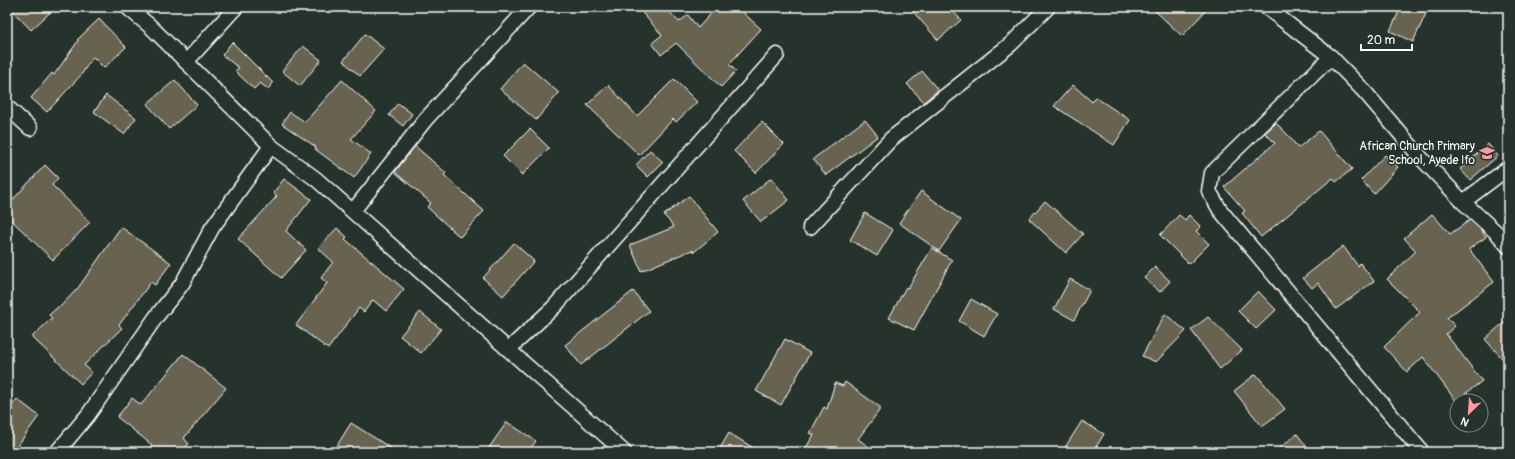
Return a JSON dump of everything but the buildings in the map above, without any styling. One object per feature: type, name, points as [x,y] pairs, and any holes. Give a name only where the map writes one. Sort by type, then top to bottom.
[{"type":"street","points":[[127,7],[151,27],[271,146],[316,179],[353,211],[624,452]]},
{"type":"street","points":[[186,62],[236,7]]},
{"type":"street","points":[[353,211],[426,119],[530,7]]},
{"type":"street","points":[[810,227],[891,138],[1011,44],[1048,7]]},
{"type":"street","points":[[1266,7],[1331,57],[1364,91],[1422,159],[1463,202],[1498,234],[1508,246]]},
{"type":"street","points":[[509,349],[554,307],[778,55]]},
{"type":"street","points":[[1331,57],[1212,173],[1208,191],[1220,210],[1422,452]]},
{"type":"street","points":[[7,107],[30,128]]},
{"type":"street","points":[[57,452],[88,416],[156,317],[182,284],[212,228],[271,146]]},
{"type":"street","points":[[1463,202],[1508,168]]},
{"type":"place","name":"African Church Primary School, Ayede Ifo","points":[[1487,153]]}]
